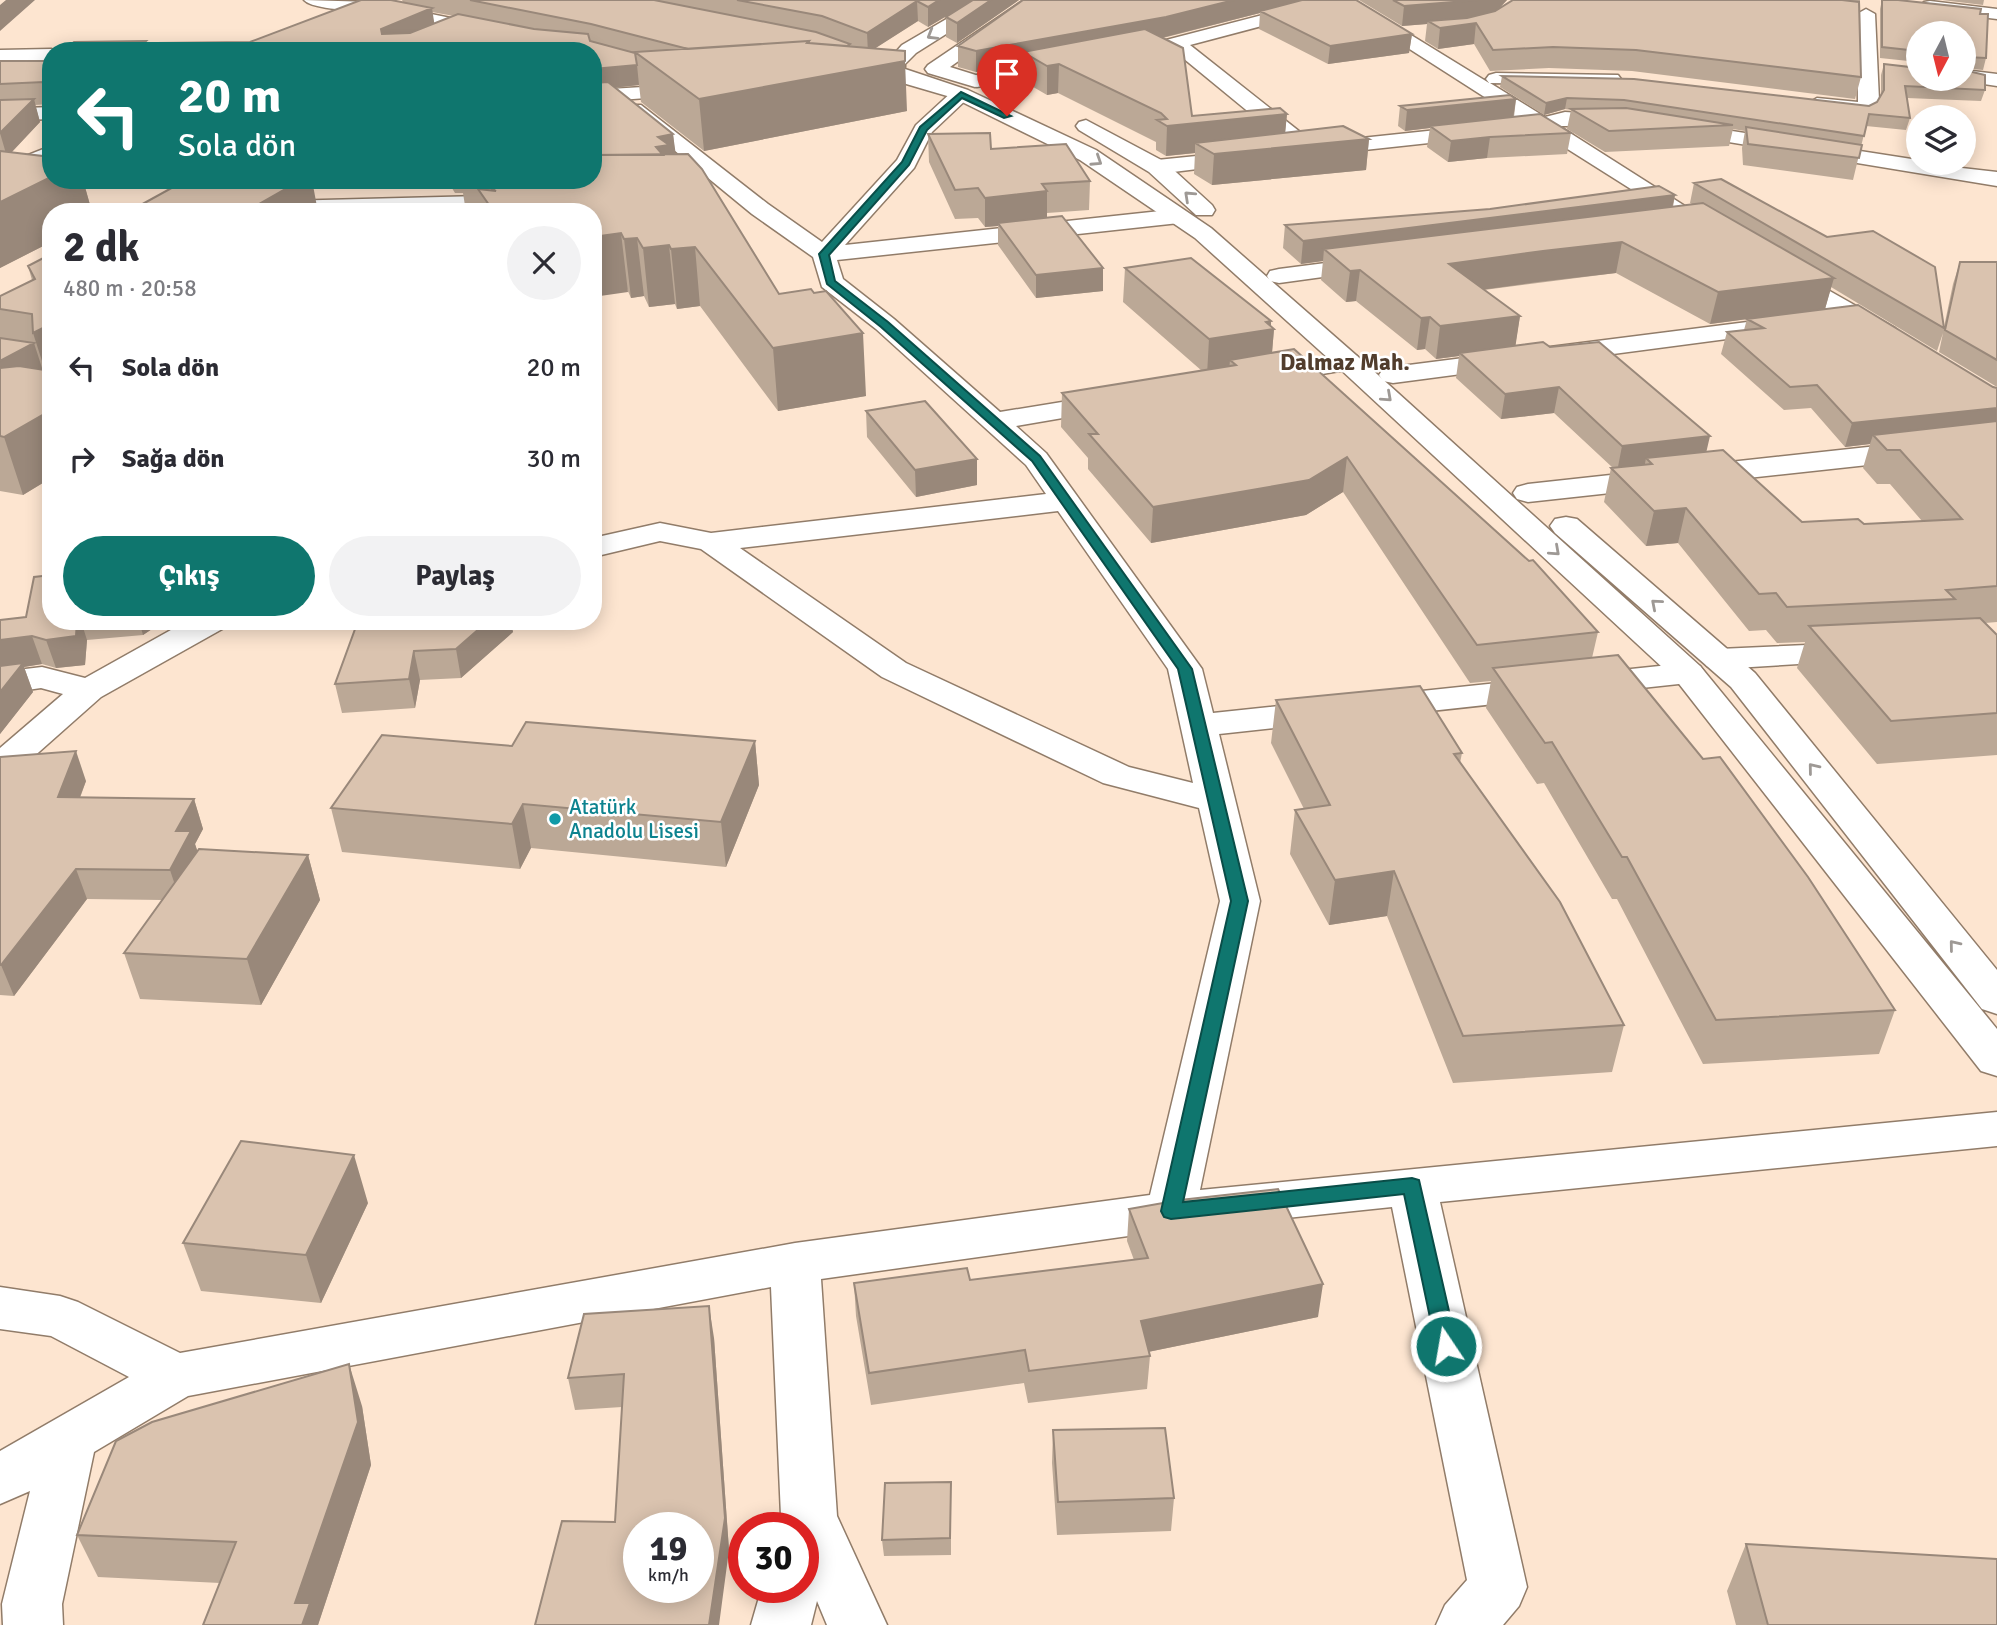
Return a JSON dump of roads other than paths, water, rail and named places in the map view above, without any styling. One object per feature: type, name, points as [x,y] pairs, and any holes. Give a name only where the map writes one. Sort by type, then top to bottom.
[{"type":"street","points":[[313,0],[380,3],[543,42]]},
{"type":"street","points":[[888,71],[909,49],[991,0]]},
{"type":"street","points":[[935,69],[1036,0]]},
{"type":"street","points":[[824,254],[906,163],[923,129],[969,88],[1176,43],[1341,0],[1707,226],[1660,228]]},
{"type":"street","points":[[335,22],[380,3]]},
{"type":"street","points":[[1914,5],[1997,14]]},
{"type":"street","points":[[1791,101],[1865,109],[1869,100],[1864,9]]},
{"type":"street","points":[[423,39],[460,24]]},
{"type":"street","points":[[1398,35],[1424,33]]},
{"type":"street","points":[[1176,43],[1309,150]]},
{"type":"street","points":[[0,56],[42,55]]},
{"type":"street","points":[[1868,65],[1893,68]]},
{"type":"street","points":[[888,71],[935,69],[1088,155],[1203,233],[1348,362],[1704,666],[1743,680],[1997,999]]},
{"type":"street","points":[[888,71],[969,88],[1063,114],[1157,167],[1528,493],[1704,666],[1997,1060]]},
{"type":"street","points":[[665,72],[699,81]]},
{"type":"street","points":[[1470,80],[1549,77],[1632,80]]},
{"type":"street","points":[[1976,77],[1997,80]]},
{"type":"street","points":[[602,83],[699,81]]},
{"type":"street","points":[[602,96],[699,81]]},
{"type":"street","points":[[616,95],[748,200],[824,254],[831,282],[885,324],[1036,459],[1185,669],[1240,901],[1171,1211]]},
{"type":"street","points":[[0,115],[42,113]]},
{"type":"street","points":[[1157,167],[1541,125],[1565,118],[1636,122]]},
{"type":"street","points":[[0,127],[42,125]]},
{"type":"street","points":[[1663,127],[1997,179]]},
{"type":"street","points":[[0,174],[42,156]]},
{"type":"street","points":[[261,203],[296,189]]},
{"type":"street","points":[[378,189],[404,203]]},
{"type":"street","points":[[709,200],[748,200]]},
{"type":"street","points":[[518,203],[535,202]]},
{"type":"street","points":[[824,254],[1179,216]]},
{"type":"street","points":[[1758,257],[1904,345]]},
{"type":"street","points":[[1279,276],[1401,261]]},
{"type":"street","points":[[1393,376],[1858,316]]},
{"type":"street","points":[[1239,381],[1348,362]]},
{"type":"street","points":[[994,421],[1130,399]]},
{"type":"street","points":[[1528,493],[1997,442]]},
{"type":"street","points":[[602,546],[660,532],[711,542],[1066,501]]},
{"type":"street","points":[[711,542],[894,670],[1116,775],[1217,801]]},
{"type":"street","points":[[0,767],[89,690],[196,630]]},
{"type":"street","points":[[1198,725],[1704,666],[1886,651]]},
{"type":"street","points":[[0,683],[42,677],[89,690]]},
{"type":"street","points":[[0,1480],[176,1376],[795,1263],[1171,1211],[1997,1129]]},
{"type":"street","points":[[1412,1185],[1498,1587],[1466,1625]]},
{"type":"street","points":[[795,1263],[805,1512]]},
{"type":"street","points":[[0,1308],[60,1317],[176,1376]]},
{"type":"street","points":[[33,1625],[32,1604],[70,1437]]},
{"type":"street","points":[[819,1552],[858,1625]]},
{"type":"street","points":[[781,1625],[787,1603]]},
{"type":"place","name":"Atatürk Anadolu Lisesi","points":[[555,819]]},
{"type":"district","name":"Dalmaz Mah.","points":[[1345,362]]}]
